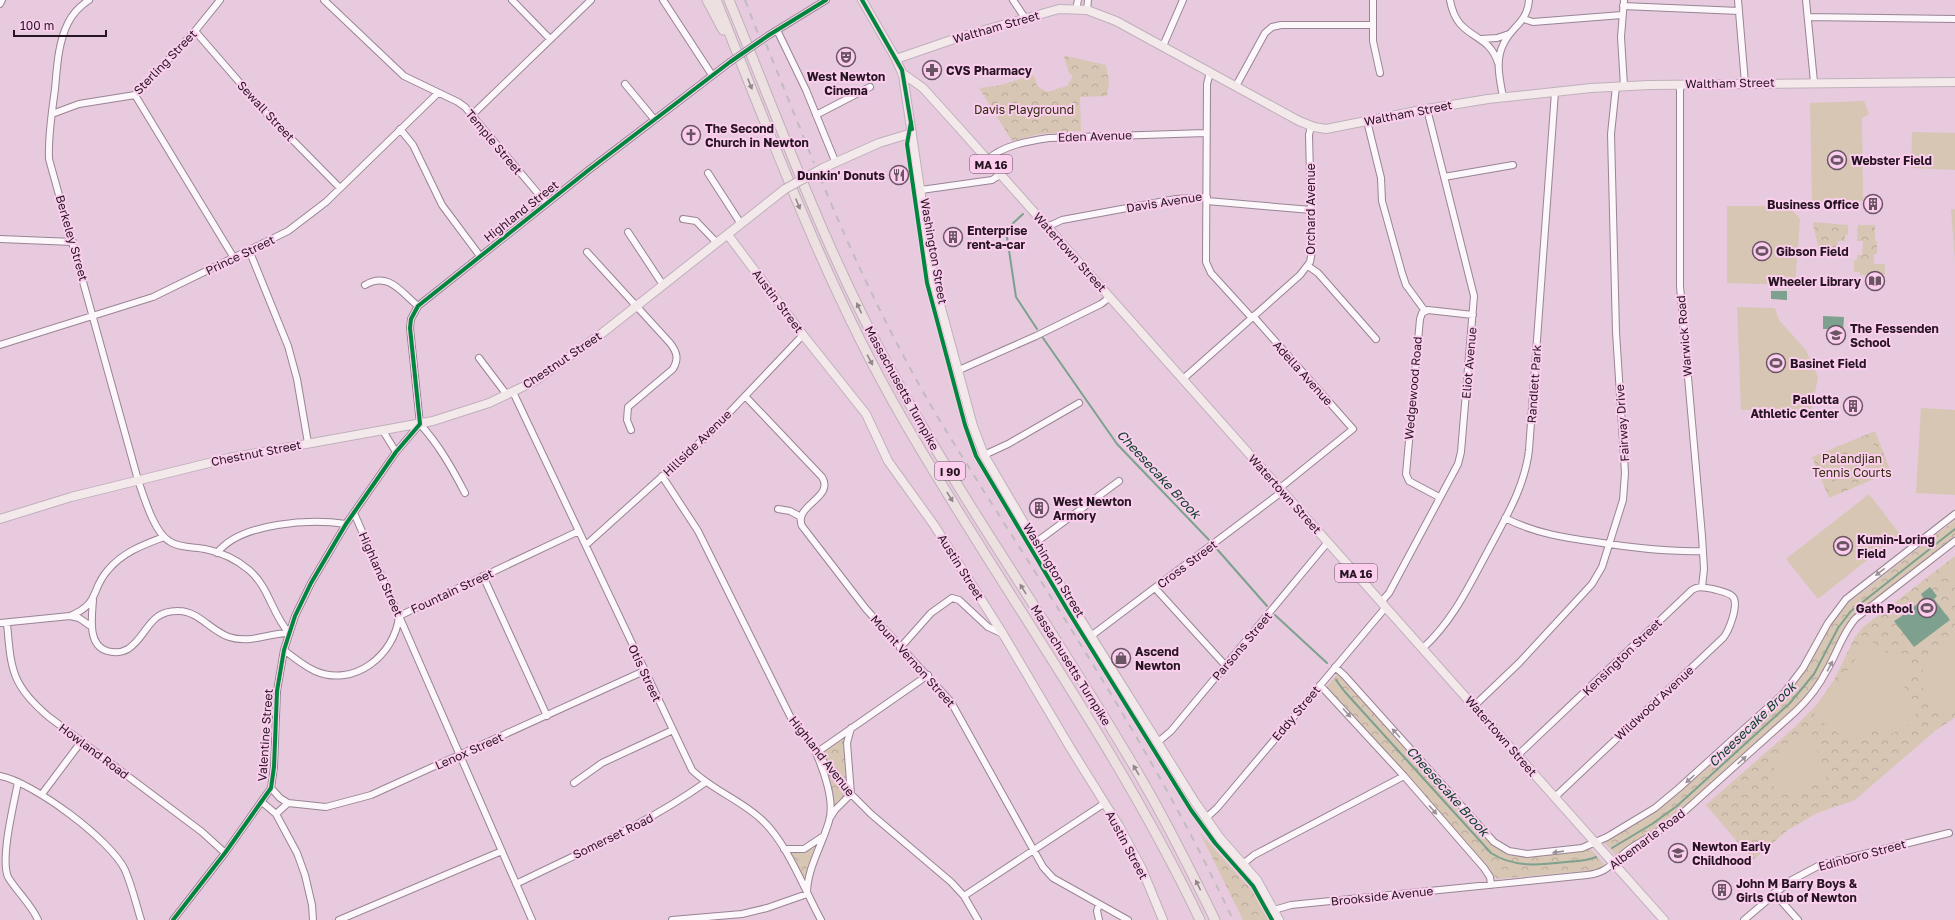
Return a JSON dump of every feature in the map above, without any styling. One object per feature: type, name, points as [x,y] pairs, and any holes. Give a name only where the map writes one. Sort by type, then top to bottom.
[{"type":"highway","points":[[707,0],[712,13],[735,48]]},
{"type":"highway","name":"Massachusetts Turnpike","points":[[716,0],[820,257],[880,378],[925,457],[1127,781],[1200,920]]},
{"type":"highway","name":"Massachusetts Turnpike","points":[[729,0],[824,231],[882,354],[938,453],[1142,780],[1186,860],[1215,920]]},
{"type":"main road","name":"Washington Street","points":[[862,0],[902,73],[934,282],[975,432],[984,456],[1091,636],[1206,818],[1225,844],[1259,883],[1279,920]]},
{"type":"main road","name":"Waltham Street","points":[[896,60],[943,42],[1054,10],[1087,10],[1111,19],[1311,126],[1330,128],[1427,109],[1503,97],[1620,86],[1814,82],[1955,82]]},
{"type":"main road","name":"Watertown Street","points":[[902,73],[923,88],[1001,174],[1664,920]]},
{"type":"main road","name":"Chestnut Street","points":[[0,519],[138,480],[229,458],[420,424],[456,415],[510,394],[535,381],[601,334],[785,190],[835,161],[893,137],[912,133]]},
{"type":"main road","name":"Austin Street","points":[[728,235],[803,335],[866,414],[891,466],[927,514],[1003,634],[1105,803],[1132,849],[1163,920]]},
{"type":"street","points":[[0,4],[2,0]]},
{"type":"street","name":"Berkeley Street","points":[[89,0],[78,9],[71,18],[62,40],[48,146],[49,159],[94,316],[138,480],[150,514],[164,537]]},
{"type":"street","name":"Sterling Street","points":[[52,114],[79,104],[135,95],[195,31],[220,0]]},
{"type":"street","name":"Temple Street","points":[[324,0],[404,76],[458,102],[472,115],[546,203]]},
{"type":"street","points":[[512,0],[550,39]]},
{"type":"street","points":[[472,115],[591,0]]},
{"type":"street","points":[[663,0],[712,75]]},
{"type":"street","name":"Highland Street","points":[[420,424],[410,328],[411,319],[418,306],[546,203],[712,75],[769,35],[826,0]]},
{"type":"street","points":[[1013,0],[1025,18]]},
{"type":"street","points":[[1076,9],[1078,0]]},
{"type":"street","points":[[1087,10],[1088,0]]},
{"type":"street","points":[[1163,46],[1183,0]]},
{"type":"street","points":[[1373,0],[1374,44],[1380,73]]},
{"type":"street","points":[[1450,0],[1453,15],[1472,35],[1480,38],[1497,38],[1510,34]]},
{"type":"street","points":[[1503,97],[1499,66],[1501,50],[1510,34],[1524,19],[1529,0]]},
{"type":"street","points":[[1738,0],[1745,83]]},
{"type":"street","points":[[1806,0],[1814,82]]},
{"type":"street","points":[[1624,3],[1739,11]]},
{"type":"street","name":"Fairway Drive","points":[[1474,706],[1514,668],[1589,587],[1600,571],[1623,500],[1625,478],[1616,339],[1611,134],[1620,86],[1622,15],[1624,3]]},
{"type":"street","points":[[1524,19],[1533,22],[1622,15]]},
{"type":"street","points":[[1808,17],[1955,19]]},
{"type":"street","points":[[1236,86],[1263,36],[1272,27],[1281,24],[1373,25]]},
{"type":"street","points":[[777,30],[816,115],[835,161]]},
{"type":"street","name":"Sewall Street","points":[[195,31],[266,113],[340,188]]},
{"type":"street","points":[[1480,38],[1491,50],[1499,66]]},
{"type":"street","name":"Davis Avenue","points":[[1047,227],[1062,220],[1176,199],[1207,199],[1207,84],[1210,72]]},
{"type":"street","points":[[625,84],[654,120]]},
{"type":"street","name":"Warwick Road","points":[[1680,84],[1680,286],[1703,550],[1704,569],[1702,587]]},
{"type":"street","points":[[816,115],[870,87]]},
{"type":"street","name":"Randlett Park","points":[[1423,648],[1458,607],[1522,483],[1529,450],[1555,92]]},
{"type":"street","name":"Prince Street","points":[[0,345],[27,335],[153,297],[288,231],[313,213],[438,93]]},
{"type":"street","points":[[135,95],[234,258]]},
{"type":"street","name":"Eliot Avenue","points":[[1384,604],[1439,497],[1458,464],[1462,452],[1474,299],[1427,109]]},
{"type":"street","points":[[1367,121],[1381,178],[1382,201],[1406,285],[1425,311],[1473,315]]},
{"type":"street","name":"Orchard Avenue","points":[[1253,317],[1308,266],[1312,255],[1309,135],[1311,126]]},
{"type":"street","points":[[400,129],[413,145],[442,205],[480,256]]},
{"type":"street","name":"Eden Avenue","points":[[988,160],[1005,149],[1025,142],[1049,138],[1206,133]]},
{"type":"street","points":[[1444,177],[1513,165]]},
{"type":"street","points":[[708,173],[741,224]]},
{"type":"street","points":[[921,190],[992,180],[1001,174]]},
{"type":"street","points":[[1183,379],[1253,317],[1211,273],[1207,266],[1205,254],[1207,199],[1311,210]]},
{"type":"street","points":[[683,219],[696,222],[717,243]]},
{"type":"street","points":[[628,232],[663,285]]},
{"type":"street","points":[[0,239],[72,242]]},
{"type":"street","points":[[249,250],[288,346],[297,379],[308,443]]},
{"type":"street","points":[[587,252],[675,349],[677,362],[673,369],[628,407],[627,420],[630,430]]},
{"type":"street","points":[[1308,266],[1318,273],[1376,339]]},
{"type":"street","points":[[365,285],[377,280],[390,282],[418,306]]},
{"type":"street","points":[[959,370],[1036,336],[1101,304],[1110,297]]},
{"type":"street","name":"Wedgewood Road","points":[[1425,311],[1420,319],[1406,474],[1409,481],[1439,497]]},
{"type":"street","name":"Adella Avenue","points":[[1253,317],[1353,429],[1281,489]]},
{"type":"street","name":"Hillside Avenue","points":[[586,545],[708,435],[803,335]]},
{"type":"street","name":"Otis Street","points":[[479,358],[510,394],[586,545],[644,671],[692,770],[706,782],[760,819],[774,834],[784,849],[820,920]]},
{"type":"street","points":[[745,396],[824,481],[824,490],[800,517],[790,511],[778,509]]},
{"type":"street","points":[[984,456],[1008,444],[1079,403]]},
{"type":"street","points":[[354,513],[396,452],[420,424],[435,440],[465,493]]},
{"type":"street","points":[[383,430],[396,452]]},
{"type":"street","name":"Highland Avenue","points":[[662,476],[702,537],[786,709],[816,753],[851,794],[871,814],[942,874],[964,896],[978,920]]},
{"type":"street","points":[[1035,543],[1119,480]]},
{"type":"street","name":"Cross Street","points":[[1091,636],[1281,489]]},
{"type":"street","name":"Highland Street","points":[[354,513],[532,920]]},
{"type":"street","name":"Valentine Street","points":[[173,920],[225,853],[271,788],[274,767],[275,706],[284,650],[289,633],[304,596],[354,513]]},
{"type":"street","name":"Albemarle Road","points":[[1334,667],[1344,675],[1483,831],[1500,846],[1516,853],[1534,854],[1579,849],[1596,843],[1644,815],[1670,796],[1775,702],[1801,672],[1828,623],[1843,602],[1857,589],[1955,514]]},
{"type":"street","name":"Mount Vernon Street","points":[[800,517],[800,522],[806,532],[866,609],[900,648],[928,675],[957,711],[1043,867],[1053,878],[1128,920]]},
{"type":"street","points":[[1505,518],[1548,534],[1609,544],[1650,550],[1703,550]]},
{"type":"street","points":[[218,553],[232,540],[274,526],[306,521],[346,524]]},
{"type":"street","name":"Fountain Street","points":[[284,650],[316,671],[340,675],[352,672],[374,663],[383,655],[394,636],[399,616],[579,531]]},
{"type":"street","points":[[70,616],[87,608],[93,600],[101,579],[125,554],[164,537],[177,544],[218,553],[239,562],[255,576],[268,595],[277,618],[289,633]]},
{"type":"street","name":"Albemarle Road","points":[[1491,885],[1592,874],[1604,871],[1632,848],[1659,832],[1677,818],[1795,712],[1822,679],[1847,631],[1856,618],[1955,541]]},
{"type":"street","name":"Parsons Street","points":[[1158,742],[1171,731],[1328,542]]},
{"type":"street","points":[[483,576],[547,716]]},
{"type":"street","name":"Wildwood Avenue","points":[[1555,797],[1724,638],[1735,607],[1735,599],[1727,593],[1702,587]]},
{"type":"street","name":"Kensington Street","points":[[1518,755],[1691,591],[1702,587]]},
{"type":"street","points":[[1155,588],[1225,665]]},
{"type":"street","points":[[900,648],[930,613],[952,598],[959,600],[988,627],[1003,634]]},
{"type":"street","points":[[93,600],[92,627],[95,640],[99,646],[112,653],[127,649],[152,621],[158,616],[172,611],[188,612],[230,638],[251,640],[274,634],[289,633]]},
{"type":"street","name":"Eddy Street","points":[[1206,818],[1218,808],[1320,685],[1384,604]]},
{"type":"street","points":[[0,623],[70,616],[78,618],[92,627]]},
{"type":"street","name":"Howland Road","points":[[7,622],[12,665],[20,687],[35,706],[202,832],[225,853]]},
{"type":"street","name":"Lenox Street","points":[[288,803],[326,807],[350,802],[371,795],[460,756],[644,671]]},
{"type":"street","points":[[830,820],[827,784],[816,753],[928,675]]},
{"type":"street","points":[[1320,685],[1404,776],[1486,870],[1490,877],[1491,885]]},
{"type":"street","points":[[672,920],[742,917],[807,894],[809,876],[830,820],[835,810],[851,794],[847,743],[851,728]]},
{"type":"street","points":[[574,783],[602,763],[672,730]]},
{"type":"street","points":[[42,794],[81,742]]},
{"type":"street","points":[[0,776],[18,782],[42,794],[107,846],[125,870],[141,920]]},
{"type":"street","points":[[1243,864],[1254,855],[1404,776]]},
{"type":"street","points":[[18,782],[4,861],[8,876],[35,912],[38,920]]},
{"type":"street","name":"Somerset Road","points":[[516,884],[649,818],[678,802],[706,782]]},
{"type":"street","points":[[271,788],[280,798],[288,803],[276,814]]},
{"type":"street","points":[[262,802],[276,814],[297,853],[305,875],[312,905],[313,920]]},
{"type":"street","points":[[964,896],[1105,803]]},
{"type":"street","name":"Edinboro Street","points":[[1744,920],[1794,878],[1825,863],[1949,833]]},
{"type":"street","points":[[784,849],[804,849],[817,842],[824,836]]},
{"type":"street","points":[[339,920],[502,851]]},
{"type":"street","name":"Brookside Avenue","points":[[1274,910],[1291,905],[1491,885]]},
{"type":"street","points":[[1774,894],[1798,920]]},
{"type":"street","points":[[1099,904],[1097,911],[1099,920]]},
{"type":"green space","name":"Davis Playground","points":[[1066,56],[1106,65],[1109,82],[1107,96],[1080,97],[1081,131],[1039,134],[1012,141],[979,88],[997,86],[1034,75],[1037,86],[1047,92],[1067,86],[1073,76],[1069,73],[1064,57]]},
{"type":"green space","name":"Webster Field","points":[[1864,101],[1869,114],[1862,118],[1863,201],[1812,202],[1810,103]]},
{"type":"green space","points":[[1912,132],[1955,133],[1955,170],[1911,168]]},
{"type":"green space","name":"Gibson Field","points":[[1727,206],[1789,206],[1800,219],[1795,285],[1727,283]]},
{"type":"green space","points":[[1955,209],[1955,260],[1951,210]]},
{"type":"green space","points":[[1814,222],[1848,225],[1848,235],[1845,235],[1845,241],[1838,241],[1837,252],[1819,251],[1813,224]]},
{"type":"green space","points":[[1858,225],[1875,225],[1877,254],[1874,254],[1874,261],[1857,260],[1857,255],[1862,255],[1863,241],[1857,241]]},
{"type":"green space","points":[[1854,260],[1874,261],[1874,264],[1885,264],[1885,275],[1881,274],[1880,272],[1872,272],[1871,275],[1860,275],[1860,272],[1854,272]]},
{"type":"green space","name":"Basinet Field","points":[[1737,307],[1775,308],[1779,320],[1806,350],[1818,377],[1812,409],[1741,410]]},
{"type":"green space","points":[[1921,408],[1955,410],[1955,495],[1916,493]]},
{"type":"green space","name":"Palandjian Tennis Courts","points":[[1875,431],[1891,472],[1829,498],[1812,457]]},
{"type":"green space","points":[[1870,437],[1874,446],[1854,455],[1850,445]]},
{"type":"green space","points":[[1839,450],[1843,459],[1823,467],[1819,458]]},
{"type":"green space","points":[[1876,450],[1879,459],[1859,467],[1855,458]]},
{"type":"green space","points":[[1844,462],[1848,472],[1828,480],[1824,470]]},
{"type":"green space","points":[[1880,462],[1884,471],[1864,480],[1860,470]]},
{"type":"green space","points":[[1849,475],[1853,484],[1833,492],[1829,483]]},
{"type":"green space","name":"Kumin-Loring Field","points":[[1869,494],[1900,534],[1818,599],[1786,559]]},
{"type":"green space","points":[[1955,520],[1955,542],[1854,621],[1808,698],[1677,818],[1619,859],[1602,840],[1620,833],[1637,823],[1670,800],[1763,719],[1794,687],[1843,607]]},
{"type":"green space","points":[[1955,556],[1955,718],[1936,730],[1855,800],[1817,813],[1788,830],[1753,860],[1706,805],[1796,726],[1818,703],[1834,680],[1855,637],[1863,627]]},
{"type":"green space","points":[[1955,562],[1955,579],[1952,582],[1943,570]]},
{"type":"green space","points":[[1955,637],[1955,705],[1939,715],[1928,700],[1924,690],[1922,680],[1923,671],[1931,654],[1945,642]]},
{"type":"green space","points":[[1870,640],[1911,670],[1900,684],[1904,686],[1918,720],[1887,736],[1877,728],[1873,721],[1854,746],[1814,715]]},
{"type":"green space","points":[[1340,671],[1491,839],[1519,854],[1588,846],[1604,864],[1597,870],[1497,879],[1325,689]]},
{"type":"green space","points":[[851,728],[849,735],[851,794],[835,810],[829,796],[816,753]]},
{"type":"green space","points":[[1811,732],[1827,780],[1777,797],[1773,786],[1773,773],[1779,756],[1783,749],[1795,737]]},
{"type":"green space","points":[[1200,833],[1252,890],[1268,920],[1243,920]]},
{"type":"green space","points":[[824,836],[807,884],[784,849],[804,849]]},
{"type":"shaded area","points":[[1771,291],[1787,291],[1787,300],[1771,299]]},
{"type":"shaded area","points":[[1823,316],[1844,317],[1843,334],[1835,333],[1835,329],[1823,329]]},
{"type":"shaded area","name":"Gath Pool","points":[[1930,587],[1937,596],[1934,599],[1950,620],[1914,647],[1894,621],[1924,599],[1921,594]]},
{"type":"waterway","name":"Cheesecake Brook","points":[[1023,214],[1010,226],[1007,237],[1016,297],[1037,329]]},
{"type":"waterway","name":"Cheesecake Brook","points":[[1043,338],[1117,444],[1210,541]]},
{"type":"waterway","name":"Cheesecake Brook","points":[[1612,848],[1652,824],[1677,806],[1790,703],[1814,674],[1838,628],[1850,612],[1955,529]]},
{"type":"waterway","name":"Cheesecake Brook","points":[[1216,548],[1267,606]]},
{"type":"waterway","name":"Cheesecake Brook","points":[[1275,615],[1327,663]]},
{"type":"waterway","name":"Cheesecake Brook","points":[[1336,680],[1345,692],[1491,853],[1509,861],[1527,864],[1578,861],[1596,857]]},
{"type":"railway","points":[[745,0],[758,34]]},
{"type":"railway","points":[[766,44],[814,163]]},
{"type":"railway","points":[[820,177],[846,239],[874,299],[920,387],[1130,727],[1201,854],[1233,920]]},
{"type":"cycle path","points":[[173,920],[225,853],[271,788],[274,767],[277,691],[284,650],[295,616],[311,583],[346,524],[396,452],[420,424],[410,328],[411,319],[418,306],[590,169],[730,62],[769,35],[826,0]]},
{"type":"cycle path","points":[[862,0],[902,70],[912,129]]},
{"type":"cycle path","points":[[911,122],[907,144],[927,283],[965,425],[976,456],[1068,611],[1191,810],[1215,843],[1253,886],[1272,920]]},
{"type":"place","name":"West Newton Cinema","points":[[846,57]]},
{"type":"place","name":"CVS Pharmacy","points":[[932,70]]},
{"type":"place","name":"The Second Church in Newton","points":[[691,135]]},
{"type":"place","name":"Webster Field","points":[[1837,160]]},
{"type":"place","name":"Dunkin' Donuts","points":[[899,175]]},
{"type":"place","name":"Business Office","points":[[1873,204]]},
{"type":"place","name":"Enterprise rent-a-car","points":[[953,237]]},
{"type":"place","name":"Gibson Field","points":[[1762,251]]},
{"type":"place","name":"Wheeler Library","points":[[1875,281]]},
{"type":"place","name":"The Fessenden School","points":[[1836,335]]},
{"type":"place","name":"Basinet Field","points":[[1776,363]]},
{"type":"place","name":"Pallotta Athletic Center","points":[[1853,406]]},
{"type":"place","name":"West Newton Armory","points":[[1039,508]]},
{"type":"place","name":"Kumin-Loring Field","points":[[1843,546]]},
{"type":"place","name":"Gath Pool","points":[[1927,608]]},
{"type":"place","name":"Ascend Newton","points":[[1121,658]]},
{"type":"place","name":"Newton Early Childhood","points":[[1678,853]]},
{"type":"place","name":"John M Barry Boys & Girls Club of Newton","points":[[1722,890]]}]
